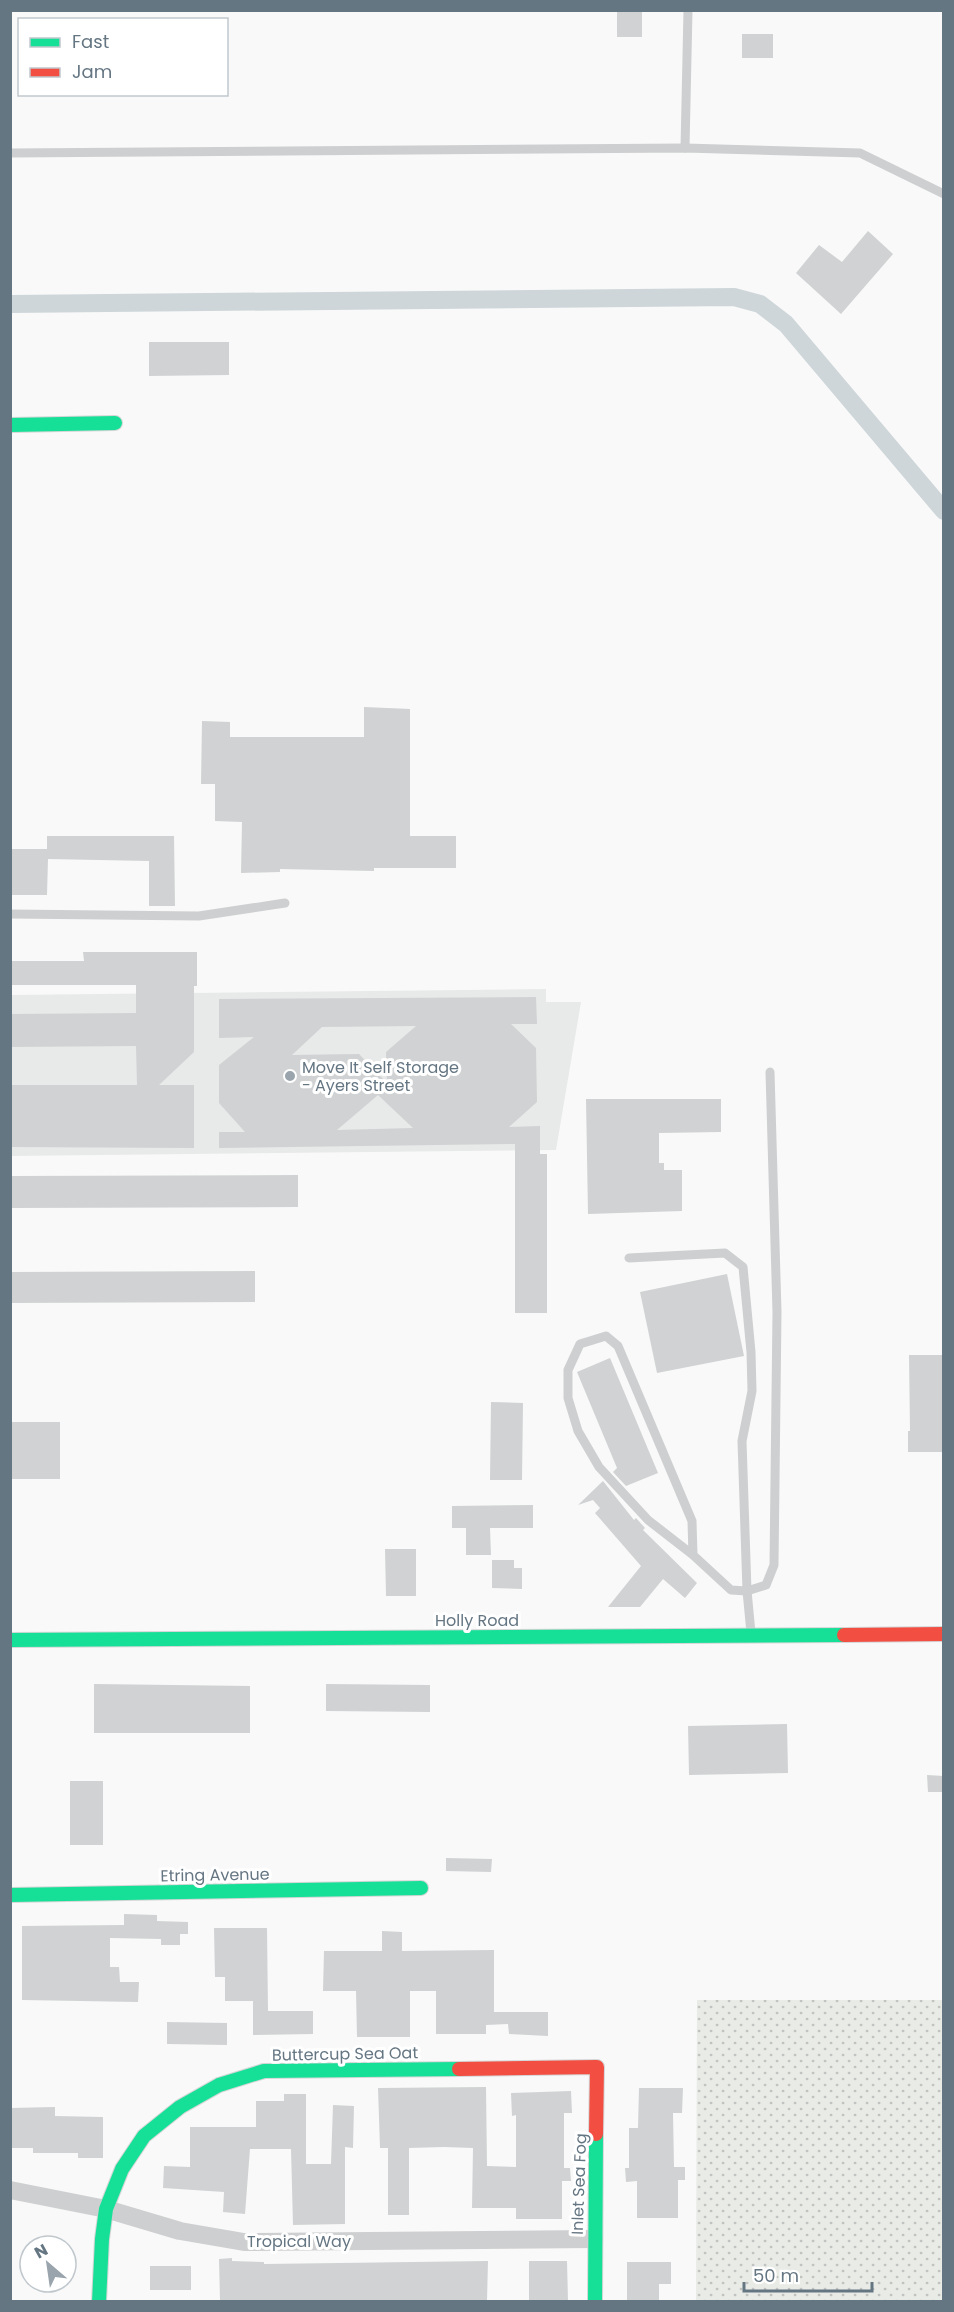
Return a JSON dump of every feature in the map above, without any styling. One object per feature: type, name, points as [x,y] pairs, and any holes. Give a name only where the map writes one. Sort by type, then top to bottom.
[{"type":"street","points":[[10,424],[115,423]]},
{"type":"street","name":"Holly Road","points":[[10,1640],[944,1634]]},
{"type":"street","name":"Etring Avenue","points":[[10,1895],[421,1888]]},
{"type":"street","name":"Buttercup Sea Oat","points":[[99,2301],[106,2209],[122,2169],[144,2136],[180,2108],[219,2085],[264,2072],[597,2067]]},
{"type":"street","name":"Inlet Sea Fog","points":[[595,2301],[594,2239],[598,2165],[597,2067]]},
{"type":"street","name":"Tropical Way","points":[[10,2190],[106,2209],[180,2231],[244,2242],[594,2239]]},
{"type":"lane","points":[[685,148],[688,10]]},
{"type":"lane","points":[[10,153],[685,148],[860,153],[944,194]]},
{"type":"lane","points":[[10,914],[199,916],[285,903]]},
{"type":"lane","points":[[693,1555],[692,1521],[618,1346],[606,1336],[580,1344],[568,1370],[568,1398],[578,1431],[599,1467],[648,1520],[693,1555],[731,1590],[747,1591],[766,1585],[774,1565],[777,1312],[771,1072]]},
{"type":"lane","points":[[629,1258],[725,1253],[743,1268],[752,1390],[742,1441],[747,1591],[751,1635]]},
{"type":"shaded area","name":"Move It Self Storage - Ayers Street","points":[[546,989],[546,1002],[581,1002],[556,1150],[11,1156],[10,995]]},
{"type":"shaded area","points":[[697,2000],[943,2000],[943,2301],[696,2301]]},
{"type":"building","points":[[617,10],[642,10],[642,37],[617,37]]},
{"type":"building","points":[[742,34],[773,34],[773,58],[742,58]]},
{"type":"building","points":[[868,231],[893,254],[841,314],[796,273],[819,245],[842,262]]},
{"type":"building","points":[[149,342],[229,342],[229,375],[149,376]]},
{"type":"building","points":[[364,707],[410,709],[410,836],[456,836],[456,868],[374,868],[374,871],[280,869],[280,872],[241,873],[242,822],[215,821],[215,784],[201,784],[202,721],[230,722],[230,737],[364,737]]},
{"type":"building","points":[[47,836],[174,836],[175,906],[149,906],[149,861],[48,859],[47,895],[10,895],[10,849],[47,849]]},
{"type":"building","points":[[83,952],[197,952],[197,986],[194,986],[194,1052],[159,1085],[194,1085],[194,1148],[10,1147],[10,1085],[137,1085],[136,1046],[10,1047],[10,1014],[136,1013],[136,985],[10,985],[10,961],[84,961]]},
{"type":"building","points":[[536,997],[537,1024],[511,1024],[536,1048],[537,1102],[509,1127],[540,1126],[540,1154],[547,1154],[547,1313],[515,1313],[515,1144],[219,1148],[219,1132],[245,1132],[219,1103],[219,1065],[254,1037],[219,1038],[219,999]],"holes":[[[416,1026],[386,1052],[387,1083],[359,1054],[292,1055],[322,1027]],[[378,1095],[413,1128],[337,1130]]]},
{"type":"building","points":[[586,1099],[721,1099],[721,1132],[659,1133],[659,1163],[664,1163],[664,1170],[682,1170],[682,1211],[588,1214]]},
{"type":"building","points":[[298,1175],[298,1207],[10,1208],[10,1176]]},
{"type":"building","points":[[255,1271],[255,1302],[10,1303],[10,1272]]},
{"type":"building","points":[[727,1274],[744,1356],[657,1373],[640,1292]]},
{"type":"building","points":[[909,1355],[944,1355],[944,1452],[908,1452]]},
{"type":"building","points":[[610,1358],[658,1473],[626,1486],[613,1472],[617,1468],[577,1372]]},
{"type":"building","points":[[491,1402],[523,1403],[522,1480],[490,1480]]},
{"type":"building","points":[[10,1422],[60,1422],[60,1479],[11,1479]]},
{"type":"building","points":[[603,1481],[634,1520],[636,1518],[645,1528],[643,1530],[697,1583],[685,1598],[663,1579],[640,1607],[608,1607],[641,1566],[595,1513],[600,1508],[593,1500],[578,1505]]},
{"type":"building","points":[[533,1505],[533,1528],[490,1528],[491,1555],[466,1555],[466,1528],[452,1528],[452,1506]]},
{"type":"building","points":[[385,1549],[416,1549],[416,1596],[386,1596]]},
{"type":"building","points":[[492,1560],[514,1560],[514,1568],[522,1568],[522,1589],[492,1588]]},
{"type":"building","points":[[94,1684],[250,1686],[250,1733],[94,1733]]},
{"type":"building","points":[[326,1684],[430,1685],[430,1712],[326,1711]]},
{"type":"building","points":[[787,1724],[788,1773],[689,1775],[688,1726]]},
{"type":"building","points":[[927,1775],[944,1776],[944,1792],[928,1792]]},
{"type":"building","points":[[70,1781],[103,1781],[103,1845],[70,1845]]},
{"type":"building","points":[[446,1858],[492,1859],[491,1872],[446,1871]]},
{"type":"building","points":[[124,1914],[157,1915],[157,1921],[188,1922],[188,1934],[180,1934],[180,1945],[161,1945],[161,1939],[110,1938],[110,1967],[119,1967],[120,1982],[139,1982],[138,2002],[22,2000],[22,1926],[124,1925]]},
{"type":"building","points":[[214,1928],[267,1928],[268,2011],[313,2011],[313,2034],[253,2035],[253,2001],[225,2001],[225,1977],[215,1977]]},
{"type":"building","points":[[382,1931],[402,1932],[402,1951],[494,1950],[494,2012],[548,2012],[548,2036],[509,2034],[508,2024],[486,2025],[486,2034],[436,2034],[436,1991],[410,1991],[410,2037],[357,2037],[356,1991],[323,1991],[324,1951],[382,1951]]},
{"type":"building","points":[[167,2022],[227,2023],[227,2045],[167,2044]]},
{"type":"building","points":[[486,2087],[487,2166],[516,2167],[516,2115],[512,2116],[511,2093],[571,2091],[572,2113],[564,2113],[564,2168],[570,2168],[571,2181],[562,2181],[562,2219],[516,2219],[516,2208],[472,2208],[473,2148],[444,2147],[409,2148],[409,2215],[388,2215],[388,2148],[380,2148],[378,2088]]},
{"type":"building","points":[[639,2088],[683,2088],[682,2113],[673,2113],[674,2167],[685,2167],[685,2180],[678,2180],[678,2218],[637,2218],[637,2181],[626,2182],[625,2168],[629,2168],[629,2128],[638,2128]]},
{"type":"building","points":[[284,2094],[306,2094],[306,2164],[331,2164],[333,2105],[354,2106],[353,2148],[345,2147],[345,2224],[293,2225],[291,2149],[250,2149],[245,2214],[223,2212],[224,2192],[163,2188],[164,2166],[190,2167],[190,2127],[256,2127],[256,2101],[284,2101]]},
{"type":"building","points":[[55,2107],[55,2116],[103,2117],[103,2158],[78,2158],[78,2153],[33,2153],[33,2148],[10,2148],[10,2108]]},
{"type":"building","points":[[232,2258],[232,2261],[264,2262],[264,2264],[488,2261],[487,2301],[220,2301],[219,2259]]},
{"type":"building","points":[[529,2261],[567,2261],[568,2301],[529,2301]]},
{"type":"building","points":[[627,2262],[671,2262],[671,2284],[659,2284],[659,2301],[627,2301]]},
{"type":"building","points":[[150,2266],[191,2266],[191,2290],[150,2290]]},
{"type":"waterway","points":[[10,304],[734,297],[760,304],[786,324],[944,511]]},
{"type":"traffic: fast","points":[[10,425],[115,423]]},
{"type":"traffic: fast","points":[[10,1640],[844,1635]]},
{"type":"traffic: fast","points":[[10,1895],[421,1888]]},
{"type":"traffic: fast","points":[[99,2302],[106,2209],[122,2169],[144,2136],[180,2107],[219,2085],[264,2071],[459,2069]]},
{"type":"traffic: fast","points":[[595,2302],[596,2134]]},
{"type":"traffic: jam","points":[[844,1635],[944,1634]]},
{"type":"traffic: jam","points":[[459,2069],[597,2067],[596,2134]]},
{"type":"place","name":"Move It Self Storage - Ayers Street","points":[[290,1076]]}]
